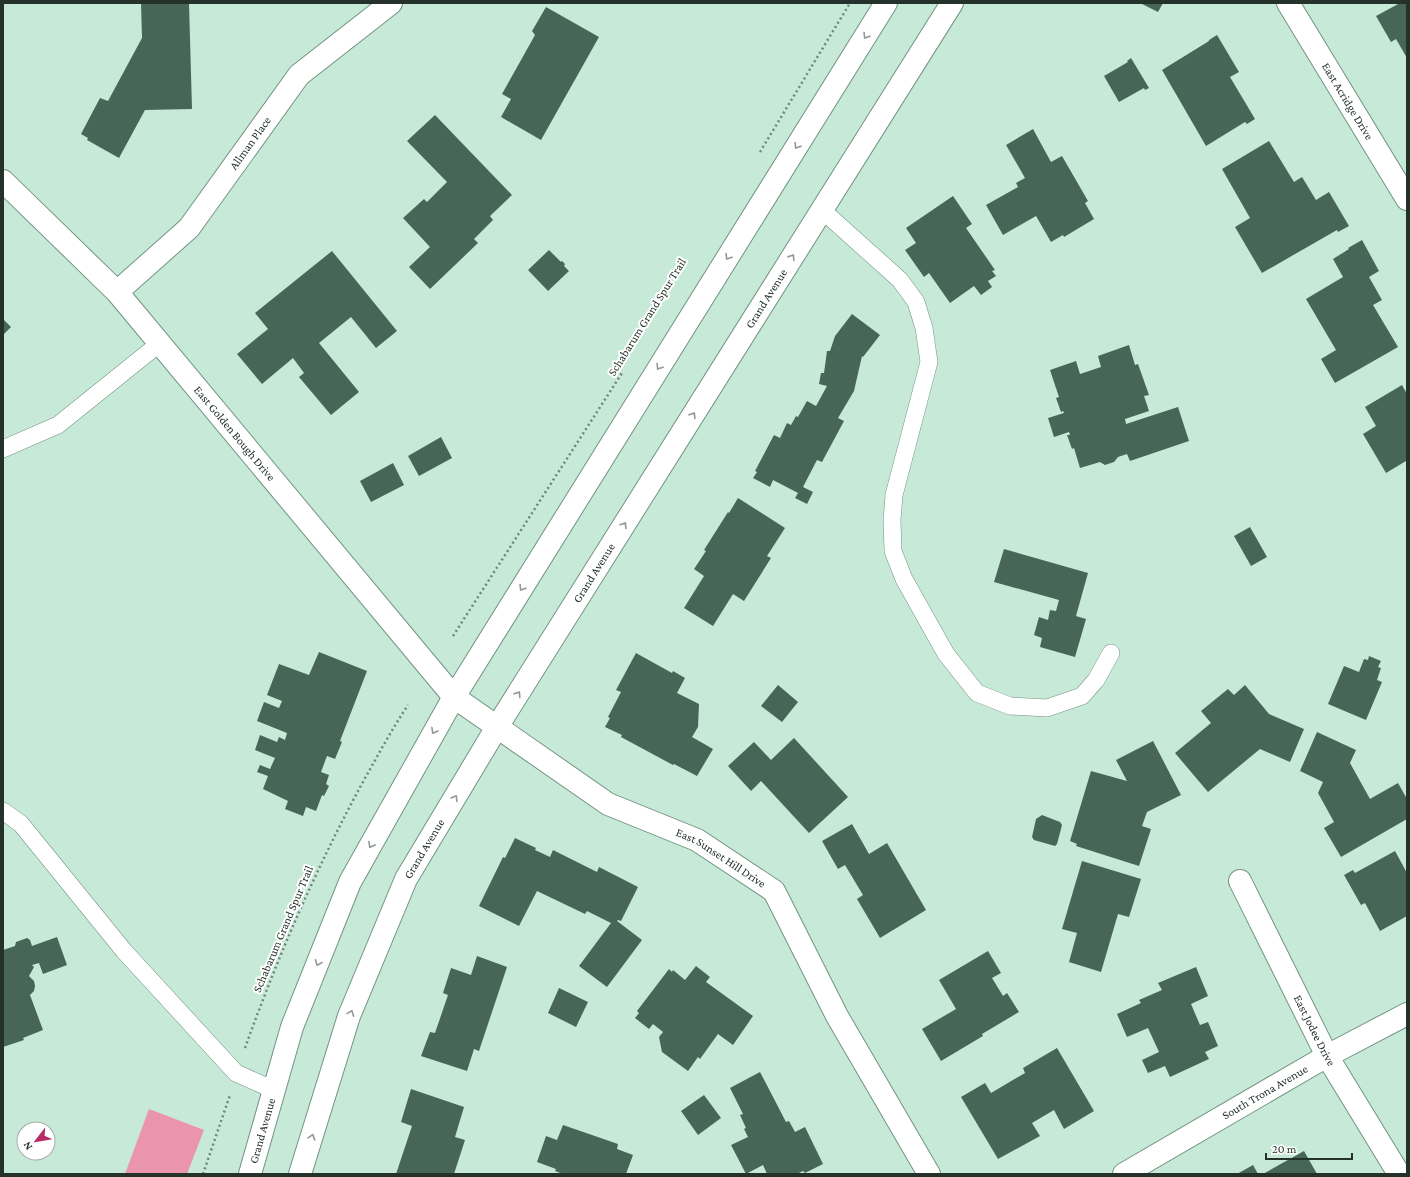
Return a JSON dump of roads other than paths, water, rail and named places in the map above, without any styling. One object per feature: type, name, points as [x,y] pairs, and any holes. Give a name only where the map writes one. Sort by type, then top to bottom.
[{"type":"street","name":"Allman Place","points":[[117,292],[189,228],[299,75],[392,3]]},
{"type":"street","name":"Grand Avenue","points":[[250,1174],[292,1027],[350,882],[454,697],[886,3]]},
{"type":"street","name":"Grand Avenue","points":[[300,1174],[349,1016],[406,879],[497,727],[952,3]]},
{"type":"street","name":"East Acridge Drive","points":[[1288,3],[1407,199]]},
{"type":"street","name":"East Golden Bough Drive","points":[[3,181],[117,292],[454,697]]},
{"type":"street","name":"East Sunset Hill Drive","points":[[454,697],[608,804],[697,840],[774,891],[837,1016],[929,1174]]},
{"type":"street","name":"East Jodee Drive","points":[[1240,881],[1327,1056],[1399,1174]]},
{"type":"street","name":"South Trona Avenue","points":[[1124,1174],[1327,1056],[1407,1014]]},
{"type":"lane","points":[[822,210],[900,280],[916,302],[924,328],[929,362],[894,495],[892,520],[893,551],[904,579],[946,654],[977,693],[1010,706],[1047,708],[1082,696],[1096,680],[1111,653]]},
{"type":"lane","points":[[3,449],[58,425],[160,343]]},
{"type":"lane","points":[[3,811],[21,824],[124,951],[236,1073],[274,1090]]}]
